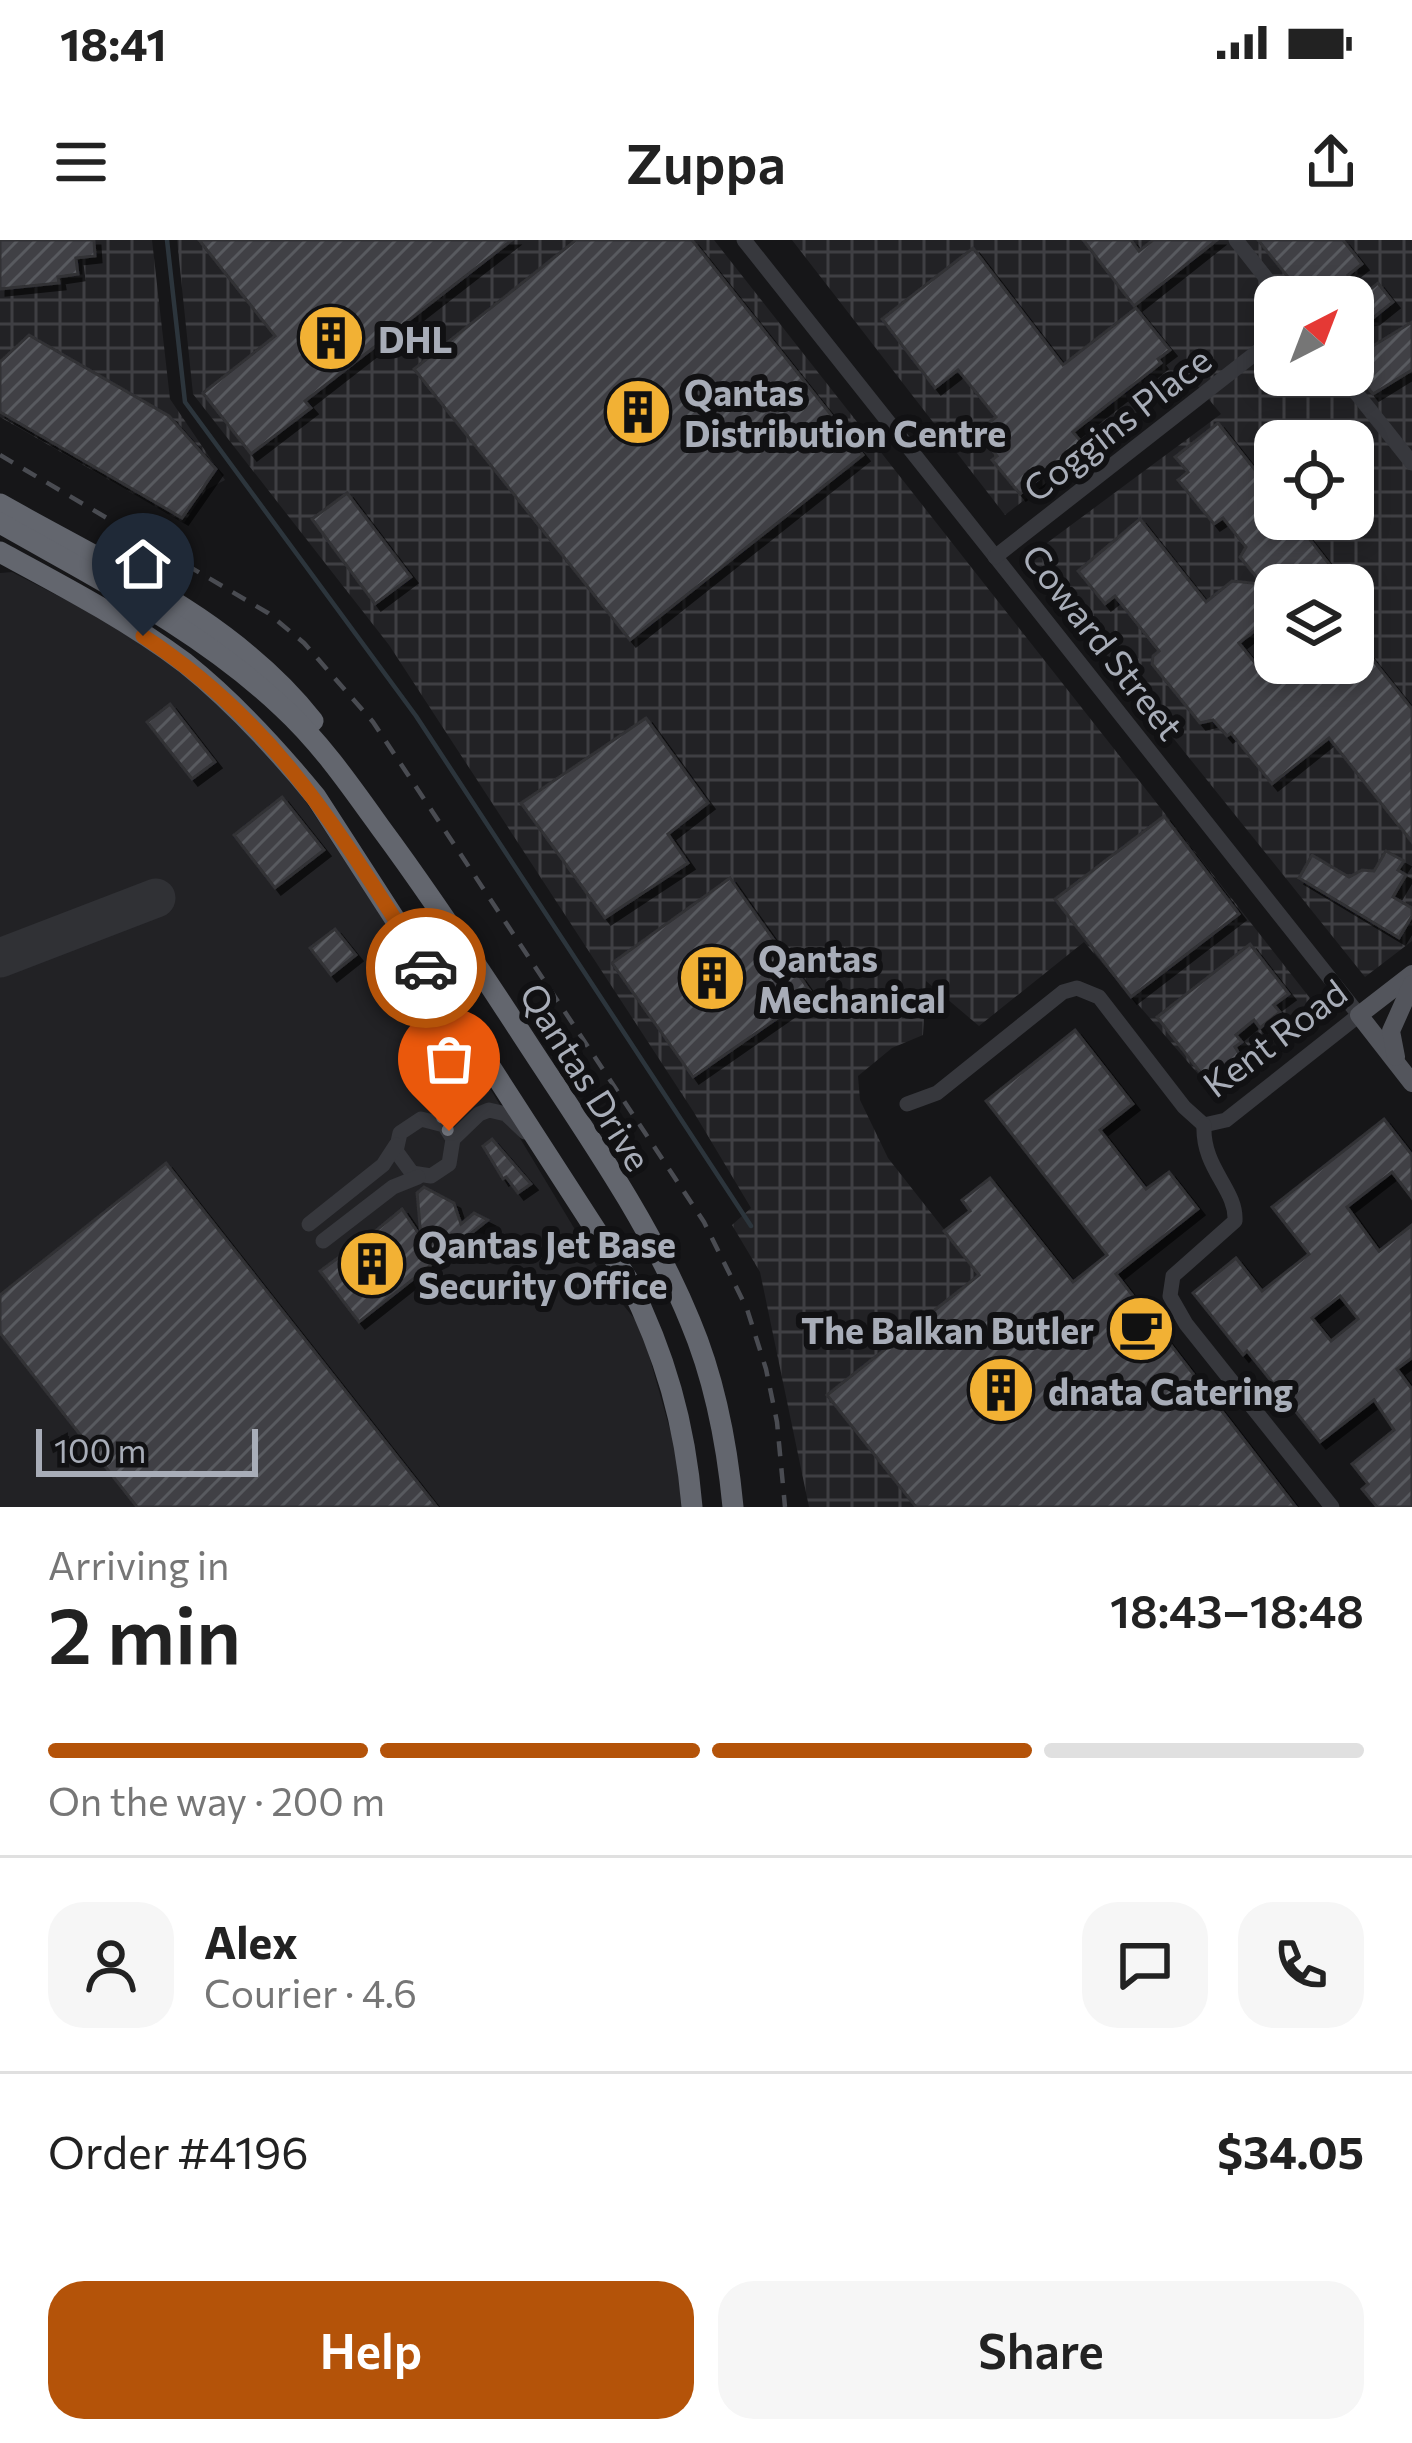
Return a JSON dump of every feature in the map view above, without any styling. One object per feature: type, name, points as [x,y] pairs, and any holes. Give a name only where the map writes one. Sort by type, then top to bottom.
[{"type":"highway","points":[[0,504],[186,608],[242,649],[312,719],[374,818]]},
{"type":"highway","name":"Qantas Drive","points":[[0,523],[167,618],[239,669],[304,728],[374,818],[592,1142],[683,1304],[712,1383],[733,1507]]},
{"type":"highway","points":[[6,555],[105,610],[182,662],[268,739],[316,797],[628,1280],[657,1338],[688,1460],[692,1507]]},
{"type":"main road","name":"Kent Road","points":[[1359,1016],[1412,974]]},
{"type":"main road","points":[[1406,1075],[1390,1031],[1412,984]]},
{"type":"main road","name":"Coward Street","points":[[1359,1016],[1406,1075]]},
{"type":"street","name":"Coward Street","points":[[744,240],[1359,1016]]},
{"type":"street","points":[[1235,240],[1264,276]]},
{"type":"street","name":"Coggins Place","points":[[995,557],[1254,354]]},
{"type":"street","points":[[1359,396],[1412,463]]},
{"type":"street","name":"Kent Road","points":[[908,1103],[937,1093],[1063,992],[1077,988],[1099,997],[1184,1107],[1204,1125],[1226,1120],[1359,1016]]},
{"type":"street","points":[[436,1121],[453,1139],[453,1157],[445,1169],[400,1182],[328,1238],[314,1220],[383,1165],[409,1124],[421,1119],[436,1121],[458,1108],[474,1081],[471,1055],[451,1008]]},
{"type":"street","points":[[453,1139],[489,1110],[506,1114],[544,1151]]},
{"type":"street","points":[[1204,1125],[1205,1153],[1235,1208],[1235,1221],[1173,1276],[1170,1296],[1186,1324],[1332,1507]]},
{"type":"street","points":[[397,1142],[399,1160],[421,1176]]},
{"type":"shaded area","points":[[0,240],[152,240],[170,399],[225,480],[206,490],[184,523],[0,417]]},
{"type":"shaded area","points":[[177,240],[714,240],[1317,1007],[1212,1090],[1084,942],[979,1026],[926,981],[923,1035],[892,1048],[858,1076],[860,1100],[888,1158],[1162,1507],[809,1507],[760,1272],[732,1225],[751,1208],[693,1111],[389,645],[193,394]]},
{"type":"shaded area","points":[[792,240],[1412,240],[1412,941],[1365,977],[1028,557],[1221,414],[1187,373],[1005,515]]},
{"type":"shaded area","points":[[12,572],[101,618],[178,669],[241,724],[304,799],[444,1012],[612,1291],[641,1327],[678,1458],[681,1507],[0,1507],[0,573]]},
{"type":"building","points":[[0,240],[94,240],[95,256],[76,258],[78,274],[58,277],[59,283],[0,289]]},
{"type":"building","name":"DHL","points":[[199,240],[512,240],[305,401],[311,408],[251,454],[203,393],[275,336]]},
{"type":"building","name":"Qantas Distribution Centre","points":[[576,240],[692,240],[863,455],[630,640],[414,369]]},
{"type":"building","points":[[1083,240],[1131,240],[1139,251],[1153,240],[1217,240],[1134,306]]},
{"type":"building","points":[[1258,240],[1343,240],[1362,264],[1349,276],[1287,276]]},
{"type":"building","points":[[973,248],[1063,365],[1136,308],[1170,350],[1158,359],[1161,363],[1073,432],[1083,444],[1020,494],[992,460],[997,456],[977,432],[996,417],[958,370],[935,388],[882,319]]},
{"type":"building","points":[[1378,283],[1393,302],[1374,317],[1374,286]]},
{"type":"building","points":[[1412,322],[1412,370],[1374,393],[1374,345]]},
{"type":"building","points":[[29,335],[169,416],[216,469],[182,518],[0,412],[0,362]]},
{"type":"building","points":[[1218,423],[1254,468],[1254,540],[1310,540],[1329,564],[1254,564],[1254,574],[1240,557],[1246,547],[1223,518],[1214,524],[1178,480],[1188,472],[1175,457]]},
{"type":"building","points":[[347,493],[411,577],[375,604],[312,519]]},
{"type":"building","points":[[1140,519],[1206,602],[1232,581],[1254,583],[1254,631],[1239,643],[1254,662],[1254,684],[1374,684],[1374,661],[1412,709],[1412,842],[1329,738],[1272,784],[1231,733],[1227,736],[1213,720],[1200,723],[1152,664],[1159,651],[1115,596],[1105,604],[1078,571]]},
{"type":"building","points":[[170,704],[215,762],[192,779],[147,722]]},
{"type":"building","name":"Qantas Mechanical","points":[[646,718],[708,803],[668,834],[688,863],[605,918],[521,803]]},
{"type":"building","points":[[282,797],[324,850],[275,888],[234,835]]},
{"type":"building","points":[[1164,816],[1239,914],[1131,997],[1055,899]]},
{"type":"building","points":[[1386,851],[1404,861],[1398,870],[1406,875],[1393,897],[1412,908],[1399,938],[1299,878],[1312,855],[1349,877],[1362,870],[1374,871]]},
{"type":"building","name":"Qantas Mechanical","points":[[730,878],[812,994],[693,1077],[612,963]]},
{"type":"building","points":[[335,929],[356,955],[331,975],[310,948]]},
{"type":"building","points":[[1250,944],[1289,994],[1274,1005],[1280,1012],[1260,1028],[1254,1020],[1236,1035],[1242,1042],[1235,1047],[1240,1055],[1207,1081],[1157,1017]]},
{"type":"building","points":[[1075,1030],[1133,1104],[1100,1130],[1146,1189],[1169,1172],[1198,1209],[1116,1274],[1296,1507],[916,1507],[827,1395],[979,1275],[944,1231],[970,1211],[962,1200],[990,1178],[1073,1282],[1107,1255],[986,1101]]},
{"type":"building","points":[[1384,1119],[1412,1155],[1412,1198],[1392,1172],[1347,1207],[1379,1251],[1412,1225],[1412,1358],[1397,1369],[1412,1389],[1412,1507],[1377,1507],[1362,1489],[1368,1484],[1352,1464],[1394,1430],[1374,1400],[1320,1442],[1193,1293],[1236,1258],[1262,1291],[1309,1254],[1272,1207]],"holes":[[[1340,1296],[1358,1319],[1331,1341],[1312,1318]]]},
{"type":"building","points":[[492,1139],[531,1184],[518,1193],[503,1179],[483,1146]]},
{"type":"building","points":[[166,1163],[437,1507],[137,1507],[0,1333],[0,1295]]},
{"type":"building","name":"Qantas Jet Base Security Office","points":[[424,1187],[454,1203],[461,1224],[474,1213],[488,1220],[359,1322],[320,1271],[402,1209],[421,1237],[417,1193]]},
{"type":"waterway","points":[[167,240],[185,402],[416,716],[751,1226]]},
{"type":"taxiway","points":[[0,958],[156,898]]},
{"type":"railway","points":[[0,455],[268,613],[304,643],[373,722],[704,1222],[747,1309],[766,1369],[777,1422],[785,1507]]},
{"type":"way so far","points":[[426,968],[451,1008],[473,1066],[474,1081],[466,1099],[436,1121],[449,1131]]},
{"type":"place","name":"DHL","points":[[331,338]]},
{"type":"place","name":"Qantas Distribution Centre","points":[[638,412]]},
{"type":"place","name":"Qantas Mechanical","points":[[712,978]]},
{"type":"place","name":"Qantas Jet Base Security Office","points":[[372,1264]]},
{"type":"place","name":"The Balkan Butler","points":[[1141,1329]]},
{"type":"place","name":"dnata Catering","points":[[1001,1390]]},
{"type":"route","points":[[143,636],[182,662],[268,739],[316,797],[426,968]]}]
